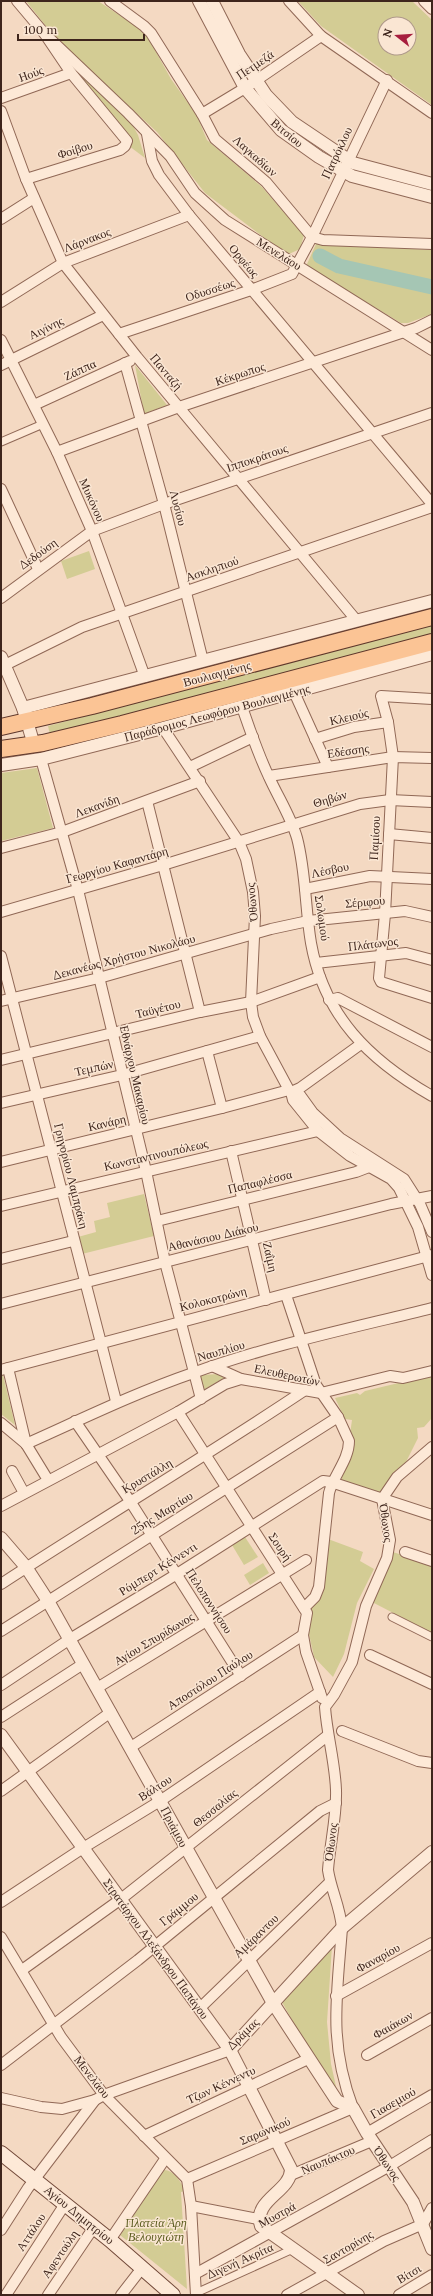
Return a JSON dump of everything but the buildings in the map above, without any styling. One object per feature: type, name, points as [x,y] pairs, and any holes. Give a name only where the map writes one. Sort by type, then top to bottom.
[{"type":"main road","name":"Βουλιαγμένης","points":[[1,727],[26,715],[432,617]]},
{"type":"main road","name":"Βουλιαγμένης","points":[[1,749],[38,752],[122,724],[432,642]]},
{"type":"main road","name":"Αγίου Δημητρίου","points":[[1,2153],[110,2240],[174,2295]]},
{"type":"street","points":[[17,1],[44,33],[71,73]]},
{"type":"street","name":"Λαγκαδίων","points":[[110,1],[144,26],[151,33],[202,114],[215,139],[266,182],[312,237]]},
{"type":"street","name":"Βιτσίου","points":[[199,1],[245,88],[281,130],[342,172],[378,184],[432,197]]},
{"type":"street","name":"Βιτσίου","points":[[212,1],[239,54],[256,80],[266,95],[292,122],[348,160],[363,166],[432,184]]},
{"type":"street","points":[[289,1],[321,36],[387,80],[432,113]]},
{"type":"street","points":[[424,1],[432,9]]},
{"type":"street","points":[[44,33],[63,49],[147,134]]},
{"type":"street","name":"Πετμεζά","points":[[202,114],[245,88],[321,36]]},
{"type":"street","name":"Ηούς","points":[[1,98],[71,73]]},
{"type":"street","name":"Φοίβου","points":[[26,179],[120,150],[125,146],[127,140],[71,73]]},
{"type":"street","name":"Πατρόκλου","points":[[312,237],[387,80]]},
{"type":"street","name":"Πανταζή","points":[[1,111],[5,135],[63,263],[137,357],[357,621]]},
{"type":"street","name":"Ορφέως","points":[[147,134],[152,161],[159,175],[189,215],[432,505]]},
{"type":"street","name":"Μενελάου","points":[[147,134],[170,156],[195,193],[217,213],[432,350]]},
{"type":"street","points":[[1,219],[34,198]]},
{"type":"street","name":"Λάρνακος","points":[[1,302],[63,263],[189,215]]},
{"type":"street","points":[[312,237],[323,240],[432,244]]},
{"type":"street","name":"Οδυσσέως","points":[[119,334],[286,278],[298,266],[312,237]]},
{"type":"street","name":"Αιγίνης","points":[[6,362],[103,315]]},
{"type":"street","name":"Κέκρωπος","points":[[57,452],[179,407],[314,363],[432,320]]},
{"type":"street","name":"Μυκόνου","points":[[1,340],[6,362],[34,406],[57,452],[92,531],[145,677]]},
{"type":"street","name":"Ζάππα","points":[[34,406],[137,357]]},
{"type":"street","name":"Λυσίου","points":[[125,363],[164,504],[203,660]]},
{"type":"street","name":"Ιπποκράτους","points":[[92,531],[164,504],[432,413]]},
{"type":"street","points":[[1,442],[43,424]]},
{"type":"street","points":[[1,489],[38,569]]},
{"type":"street","name":"Ασκληπιού","points":[[3,661],[82,627],[123,614],[432,505]]},
{"type":"street","name":"Δεδούση","points":[[1,598],[38,569],[92,531]]},
{"type":"street","points":[[26,715],[203,660],[432,601]]},
{"type":"street","name":"Παράδρομος Λεωφόρου Βουλιαγμένης","points":[[1,765],[38,752],[163,728],[432,654]]},
{"type":"street","points":[[3,661],[26,715],[38,752]]},
{"type":"street","points":[[294,692],[328,767]]},
{"type":"street","name":"Παμίσου","points":[[432,699],[381,696],[388,722],[393,757],[385,914],[379,978],[381,982],[432,998]]},
{"type":"street","name":"Σολωμού","points":[[242,707],[268,776],[292,824],[299,847],[308,921],[316,963],[329,1000],[337,1015],[361,1044],[384,1064],[432,1096]]},
{"type":"street","name":"Κλειούς","points":[[315,739],[354,728],[388,722]]},
{"type":"street","name":"Όθωνος","points":[[163,728],[200,781],[239,842],[246,859],[253,892],[255,916],[251,1002],[253,1017],[260,1036],[290,1091],[293,1100],[318,1131],[344,1152],[395,1183],[412,1200],[430,1255],[432,1274]]},
{"type":"street","points":[[190,767],[253,737]]},
{"type":"street","name":"Εθνάρχου Μακαρίου","points":[[38,752],[78,890],[146,1171],[165,1262],[201,1399]]},
{"type":"street","name":"Εδέσσης","points":[[268,776],[393,757],[432,758]]},
{"type":"street","name":"Λεκανίδη","points":[[1,848],[62,832],[200,781]]},
{"type":"street","name":"Θηβών","points":[[239,842],[292,824],[360,804],[390,800],[432,802]]},
{"type":"street","points":[[147,801],[200,1012]]},
{"type":"street","points":[[389,834],[432,838]]},
{"type":"street","name":"Γεωργίου Καφαντάρη","points":[[1,912],[239,842]]},
{"type":"street","name":"Λέσβου","points":[[304,889],[351,878],[386,876],[432,879]]},
{"type":"street","name":"Σέριφου","points":[[254,935],[308,921],[406,911],[432,917]]},
{"type":"street","name":"Δεκανέως Χρήστου Νικολάου","points":[[1,1001],[99,978],[254,935]]},
{"type":"street","name":"Πλάτωνος","points":[[316,963],[406,953],[432,960]]},
{"type":"street","name":"Γρηγορίου Λαμπράκη","points":[[1,956],[84,1283],[116,1401]]},
{"type":"street","name":"Ταϋγέτου","points":[[1,1060],[200,1012],[251,1002],[320,977]]},
{"type":"street","points":[[329,1000],[338,998],[432,1047]]},
{"type":"street","name":"Τεμπών","points":[[1,1103],[122,1075],[260,1036]]},
{"type":"street","name":"Κανάρη","points":[[1,1162],[300,1088],[361,1044]]},
{"type":"street","points":[[208,1051],[222,1108]]},
{"type":"street","name":"Όθωνος","points":[[290,1091],[300,1095],[313,1113],[340,1138],[399,1175],[412,1200],[432,1232]]},
{"type":"street","name":"Κωνσταντινουπόλεως","points":[[1,1206],[318,1131]]},
{"type":"street","name":"Ζαΐμη","points":[[231,1151],[266,1300]]},
{"type":"street","name":"Παπαφλέσσα","points":[[157,1221],[356,1172],[369,1167]]},
{"type":"street","name":"Αθανάσιου Διάκου","points":[[1,1304],[432,1196]]},
{"type":"street","points":[[1,1259],[74,1241]]},
{"type":"street","name":"Κολοκοτρώνη","points":[[5,1369],[180,1321],[286,1295],[430,1255]]},
{"type":"street","points":[[286,1295],[321,1394],[390,1376],[403,1378],[432,1371]]},
{"type":"street","name":"Ναυπλίου","points":[[26,1444],[116,1401],[194,1372],[301,1341],[432,1308]]},
{"type":"street","points":[[212,1366],[241,1379]]},
{"type":"street","points":[[5,1369],[26,1444],[48,1480]]},
{"type":"street","name":"Ελευθερωτών","points":[[1,1506],[178,1412],[225,1384],[241,1379],[321,1394],[338,1418],[347,1436],[349,1445],[338,1475],[331,1482],[319,1587],[314,1597],[304,1608]]},
{"type":"street","name":"Κρυστάλλη","points":[[1,1584],[130,1501],[206,1456],[305,1390]]},
{"type":"street","name":"Σουρή","points":[[178,1412],[307,1613],[303,1635],[306,1652],[325,1707]]},
{"type":"street","name":"25ης Μαρτίου","points":[[1,1631],[338,1418]]},
{"type":"street","name":"Πελοποννήσου","points":[[75,1421],[130,1501],[241,1676]]},
{"type":"street","points":[[1,1423],[26,1444]]},
{"type":"street","name":"Όθωνος","points":[[432,1447],[397,1477],[382,1499],[390,1540],[387,1558],[366,1606],[352,1662],[334,1695],[325,1707],[327,1736],[334,1766],[336,1802],[329,1858],[330,1882],[341,1912],[342,1928],[336,1996],[335,2029],[338,2052],[346,2090],[354,2108],[369,2137],[388,2167],[414,2202],[432,2249]]},
{"type":"street","points":[[12,1471],[24,1493]]},
{"type":"street","points":[[331,1482],[432,1515]]},
{"type":"street","name":"Ρόμπερτ Κέννεντι","points":[[1,1685],[70,1639],[177,1574],[318,1483],[331,1482]]},
{"type":"street","name":"Πριάμου","points":[[3,1543],[26,1567],[48,1601],[112,1712],[185,1848],[273,2003],[308,2059],[337,2101],[354,2108]]},
{"type":"street","points":[[405,1552],[432,1561]]},
{"type":"street","name":"Αγίου Σπυρίδωνος","points":[[97,1688],[208,1622],[306,1560]]},
{"type":"street","points":[[392,1617],[432,1638]]},
{"type":"street","name":"Αποστόλου Παύλου","points":[[130,1747],[303,1635]]},
{"type":"street","points":[[370,1655],[432,1684]]},
{"type":"street","points":[[1,1717],[83,1664]]},
{"type":"street","name":"Βάλτου","points":[[1,1902],[83,1848],[160,1801],[320,1692]]},
{"type":"street","points":[[1,1791],[29,1773],[112,1712]]},
{"type":"street","points":[[342,1731],[418,1761],[432,1763]]},
{"type":"street","name":"Στρατάρχου Αλεξάνδρου Παπάγου","points":[[1,1734],[230,2050],[291,2169],[291,2174]]},
{"type":"street","name":"Θεσσαλίας","points":[[22,1970],[121,1899],[327,1736]]},
{"type":"street","name":"Γράμμου","points":[[1,2065],[54,2026],[320,1811],[336,1802]]},
{"type":"street","name":"Δράμας","points":[[1,2230],[95,2100],[104,2094],[230,2050],[342,1928],[432,1852]]},
{"type":"street","name":"Αμάραντου","points":[[200,2008],[330,1882]]},
{"type":"street","name":"Μενελάου","points":[[1,1937],[54,2026],[104,2094],[186,2179]]},
{"type":"street","name":"Φαναρίου","points":[[336,1996],[432,1943]]},
{"type":"street","name":"Φαιάκων","points":[[367,2055],[432,2018]]},
{"type":"street","name":"Τζων Κέννεντυ","points":[[144,2136],[308,2059]]},
{"type":"street","name":"Γιασεμιού","points":[[369,2137],[432,2095]]},
{"type":"street","points":[[1,2098],[41,2107],[62,2109],[95,2100]]},
{"type":"street","name":"Σαρωνικού","points":[[186,2179],[354,2108]]},
{"type":"street","name":"Ναυπάκτου","points":[[258,2219],[262,2208],[291,2174],[369,2137]]},
{"type":"street","name":"Μυστρά","points":[[195,2274],[388,2167],[432,2140]]},
{"type":"street","points":[[110,2240],[165,2158]]},
{"type":"street","points":[[186,2179],[191,2206],[196,2294]]},
{"type":"street","name":"Αττάλου","points":[[6,2295],[65,2204]]},
{"type":"street","points":[[191,2206],[258,2219],[260,2226],[269,2234],[358,2295]]},
{"type":"street","points":[[423,2224],[432,2208]]},
{"type":"street","name":"Σαντορίνης","points":[[287,2295],[384,2241],[423,2224]]},
{"type":"street","name":"Αφεντούλη","points":[[48,2295],[94,2227]]},
{"type":"street","name":"Διγενή Ακρίτα","points":[[196,2294],[293,2249]]},
{"type":"street","points":[[121,2295],[142,2268]]},
{"type":"street","name":"Βίτσι","points":[[399,2295],[432,2275]]},
{"type":"green space","points":[[26,1],[98,1],[146,34],[171,79],[196,114],[207,140],[262,187],[304,235],[300,249],[289,254],[275,246],[205,193],[157,132],[88,69],[49,30]]},
{"type":"green space","points":[[298,1],[412,1],[432,20],[432,105],[321,26]]},
{"type":"green space","points":[[68,62],[132,124],[138,135],[145,158],[129,146]]},
{"type":"green space","points":[[316,244],[432,250],[432,314],[408,323],[401,323],[308,267],[307,264]]},
{"type":"green space","points":[[135,365],[167,405],[144,414]]},
{"type":"green space","points":[[89,551],[95,569],[67,579],[61,561]]},
{"type":"green space","points":[[432,625],[432,635],[50,735],[48,726]]},
{"type":"green space","points":[[37,768],[53,828],[1,841],[1,773]]},
{"type":"green space","points":[[144,1194],[154,1236],[82,1254],[78,1237],[96,1232],[94,1221],[110,1217],[107,1203]]},
{"type":"green space","points":[[1,1374],[3,1375],[15,1425],[1,1414]]},
{"type":"green space","points":[[220,1374],[224,1378],[205,1389],[203,1388],[200,1375]]},
{"type":"green space","points":[[432,1375],[432,1418],[424,1427],[417,1428],[418,1438],[402,1470],[379,1494],[344,1482],[342,1480],[342,1473],[355,1442],[350,1434],[352,1420],[345,1419],[335,1398],[357,1393],[360,1395],[365,1391]]},
{"type":"green space","points":[[245,1537],[258,1557],[244,1565],[232,1545]]},
{"type":"green space","points":[[328,1539],[363,1552],[360,1561],[374,1569],[357,1603],[344,1654],[333,1677],[314,1657],[309,1634],[311,1618],[310,1606]]},
{"type":"green space","points":[[393,1552],[432,1565],[432,1633],[372,1602]]},
{"type":"green space","points":[[263,1563],[269,1573],[250,1585],[244,1575]]},
{"type":"green space","points":[[332,1946],[327,2022],[331,2064],[337,2091],[302,2038],[282,2002]]},
{"type":"green space","name":"Πλατεία Άρη Βελουχιώτη","points":[[163,2170],[170,2171],[176,2176],[185,2191],[181,2192],[187,2289],[120,2235]]},
{"type":"waterway","points":[[320,256],[339,266],[432,287]]}]
